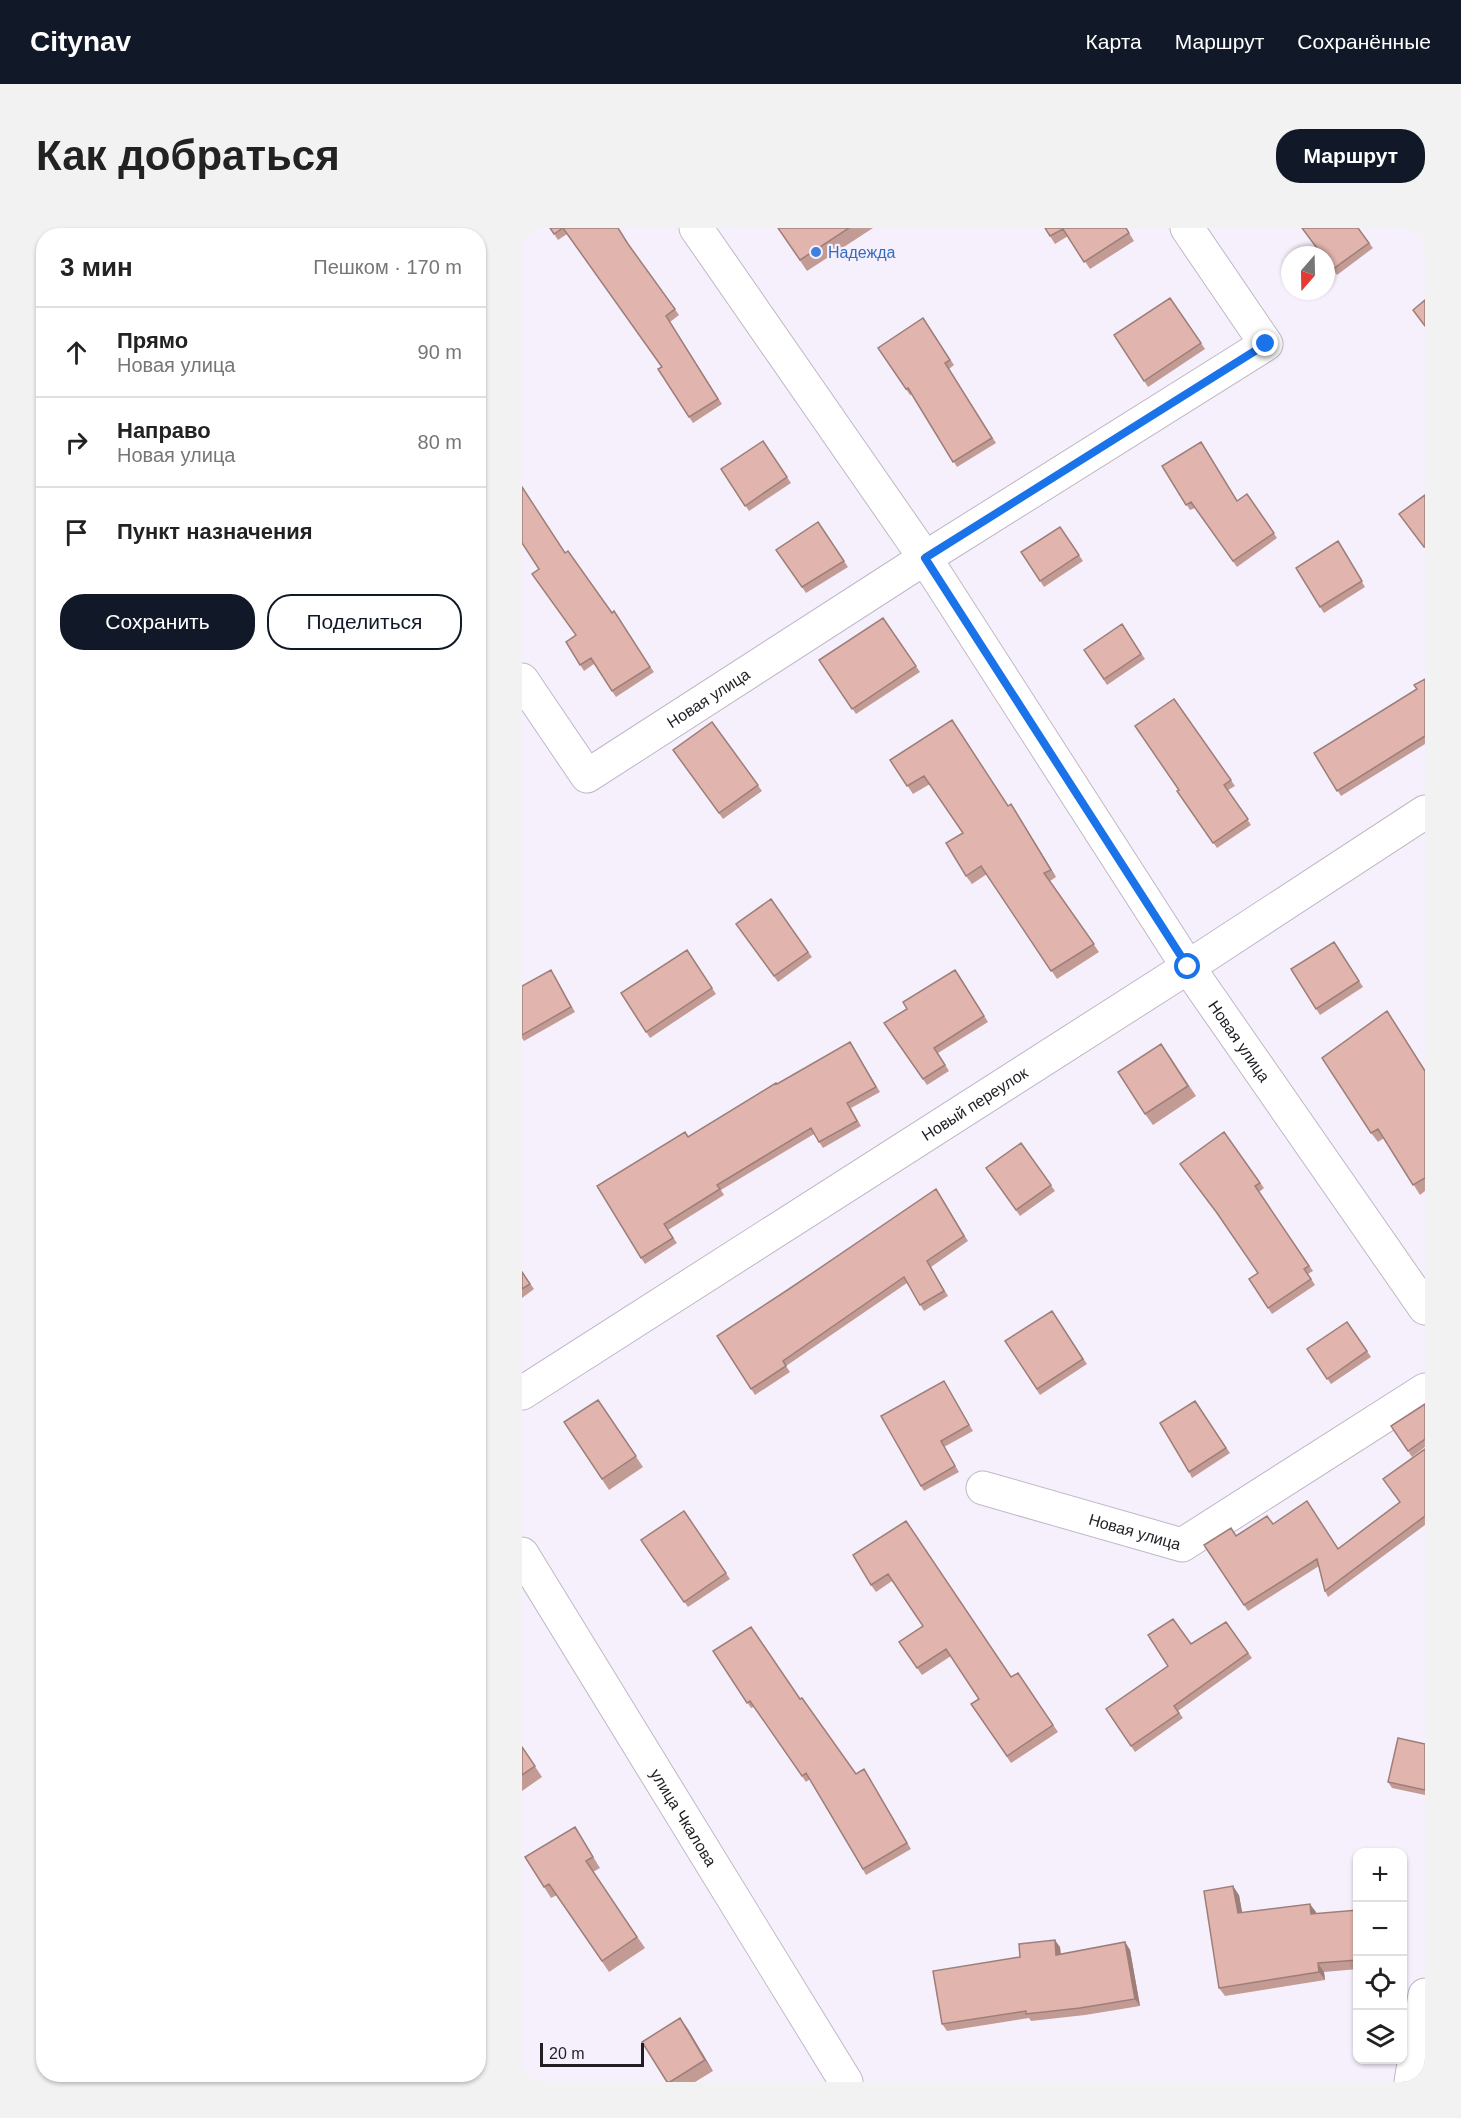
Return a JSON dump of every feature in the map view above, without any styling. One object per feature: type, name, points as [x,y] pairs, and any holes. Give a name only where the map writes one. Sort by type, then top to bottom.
[{"type":"street","name":"Новая улица","points":[[696,228],[925,558],[1188,967],[1425,1308]]},
{"type":"street","name":"Новая улица","points":[[522,680],[587,776],[925,558],[1266,344],[1187,228]]},
{"type":"street","name":"Новый переулок","points":[[522,1393],[1188,967],[1425,812]]},
{"type":"street","name":"Новая улица","points":[[983,1488],[1182,1545],[1425,1390]]},
{"type":"street","name":"улица Чкалова","points":[[522,1554],[846,2082]]},
{"type":"street","points":[[1411,2082],[1425,1995]]},
{"type":"building","points":[[550,228],[563,228],[554,234]]},
{"type":"building","points":[[563,228],[618,228],[675,309],[666,316],[718,399],[689,417],[658,369],[662,367]]},
{"type":"building","points":[[778,228],[849,228],[800,260]]},
{"type":"building","points":[[1045,228],[1126,228],[1129,233],[1084,262],[1063,229],[1050,236]]},
{"type":"building","points":[[1302,228],[1358,228],[1369,243],[1335,268],[1335,246],[1315,246]]},
{"type":"building","points":[[1170,298],[1201,343],[1144,381],[1114,335]]},
{"type":"building","points":[[1425,300],[1425,326],[1413,310]]},
{"type":"building","points":[[923,318],[950,360],[945,363],[992,438],[953,462],[908,388],[906,389],[878,348]]},
{"type":"building","points":[[763,441],[787,477],[745,506],[721,469]]},
{"type":"building","points":[[1201,442],[1237,501],[1247,494],[1274,533],[1233,561],[1191,502],[1186,505],[1162,466]]},
{"type":"building","points":[[522,487],[565,553],[568,551],[612,613],[614,611],[650,667],[612,691],[591,658],[580,665],[566,642],[576,635],[532,574],[539,569],[522,543]]},
{"type":"building","points":[[1425,495],[1425,547],[1424,547],[1399,514]]},
{"type":"building","points":[[818,522],[844,561],[802,587],[776,550]]},
{"type":"building","points":[[1060,527],[1079,555],[1040,581],[1021,552]]},
{"type":"building","points":[[1338,541],[1362,581],[1320,607],[1296,568]]},
{"type":"building","points":[[883,618],[916,666],[852,709],[819,660]]},
{"type":"building","points":[[1122,624],[1141,654],[1104,679],[1084,650]]},
{"type":"building","points":[[1425,679],[1425,736],[1337,791],[1314,753],[1417,689],[1414,685]]},
{"type":"building","points":[[1174,699],[1231,780],[1224,785],[1248,819],[1213,843],[1135,726]]},
{"type":"building","points":[[952,720],[1008,806],[1011,804],[1051,870],[1044,873],[1094,944],[1051,971],[981,866],[966,876],[946,843],[963,833],[924,776],[907,786],[890,760]]},
{"type":"building","points":[[712,722],[758,785],[719,813],[673,750]]},
{"type":"building","points":[[771,899],[808,952],[774,976],[736,924]]},
{"type":"building","points":[[1334,942],[1359,981],[1316,1009],[1291,969]]},
{"type":"building","points":[[687,950],[712,988],[646,1032],[621,993]]},
{"type":"building","points":[[551,970],[571,1007],[522,1035],[522,986]]},
{"type":"building","points":[[955,970],[984,1016],[934,1048],[945,1065],[923,1079],[884,1023],[907,1009],[903,1002]]},
{"type":"building","points":[[1387,1011],[1425,1071],[1425,1178],[1413,1185],[1378,1129],[1371,1133],[1322,1058]]},
{"type":"building","points":[[850,1042],[876,1087],[847,1103],[857,1121],[819,1142],[811,1128],[717,1185],[720,1189],[664,1224],[673,1238],[641,1258],[597,1186],[685,1132],[688,1137],[776,1083]]},
{"type":"building","points":[[1161,1044],[1188,1086],[1145,1114],[1118,1072]]},
{"type":"building","points":[[1224,1132],[1260,1183],[1255,1186],[1309,1266],[1304,1269],[1311,1279],[1268,1308],[1249,1279],[1258,1273],[1180,1164]]},
{"type":"building","points":[[1021,1143],[1051,1185],[1016,1210],[986,1168]]},
{"type":"building","points":[[936,1189],[964,1236],[927,1261],[944,1291],[920,1305],[904,1277],[783,1361],[786,1366],[751,1389],[717,1336]]},
{"type":"building","points":[[522,1272],[530,1284],[522,1289]]},
{"type":"building","points":[[1052,1311],[1083,1359],[1037,1389],[1005,1341]]},
{"type":"building","points":[[1347,1322],[1367,1351],[1327,1379],[1307,1349]]},
{"type":"building","points":[[944,1381],[969,1425],[941,1441],[955,1466],[921,1486],[881,1416]]},
{"type":"building","points":[[598,1400],[636,1456],[602,1479],[564,1422]]},
{"type":"building","points":[[1195,1401],[1226,1448],[1189,1472],[1160,1423]]},
{"type":"building","points":[[1425,1404],[1425,1439],[1408,1451],[1391,1426]]},
{"type":"building","points":[[1425,1449],[1425,1516],[1325,1591],[1317,1559],[1244,1605],[1204,1545],[1231,1528],[1236,1536],[1267,1516],[1273,1524],[1307,1501],[1338,1549],[1400,1502],[1383,1479]]},
{"type":"building","points":[[684,1511],[726,1573],[684,1602],[641,1540]]},
{"type":"building","points":[[906,1521],[1011,1677],[1018,1673],[1053,1725],[1007,1756],[971,1704],[979,1699],[946,1649],[917,1668],[899,1642],[923,1626],[888,1574],[871,1585],[853,1555]]},
{"type":"building","points":[[1173,1619],[1191,1644],[1226,1622],[1248,1653],[1174,1706],[1179,1713],[1131,1746],[1106,1709],[1168,1666],[1148,1635]]},
{"type":"building","points":[[751,1627],[800,1699],[802,1698],[856,1774],[864,1769],[907,1843],[863,1869],[806,1773],[802,1776],[750,1701],[747,1703],[713,1651]]},
{"type":"building","points":[[1398,1738],[1425,1744],[1425,1790],[1388,1782]]},
{"type":"building","points":[[522,1747],[535,1766],[522,1775]]},
{"type":"building","points":[[575,1827],[593,1857],[586,1861],[637,1937],[602,1961],[549,1884],[544,1887],[525,1857]]},
{"type":"building","points":[[1233,1886],[1238,1913],[1310,1904],[1311,1914],[1353,1910],[1353,1960],[1318,1963],[1319,1972],[1219,1988],[1204,1891]]},
{"type":"building","points":[[1055,1940],[1056,1955],[1125,1942],[1135,1999],[1026,2014],[1026,2011],[942,2024],[933,1971],[1020,1957],[1019,1944]]},
{"type":"building","points":[[680,2018],[705,2060],[667,2082],[642,2042]]},
{"type":"place","name":"Надежда","points":[[816,252]]},
{"type":"route","points":[[1188,967],[925,558],[1266,344]]}]
